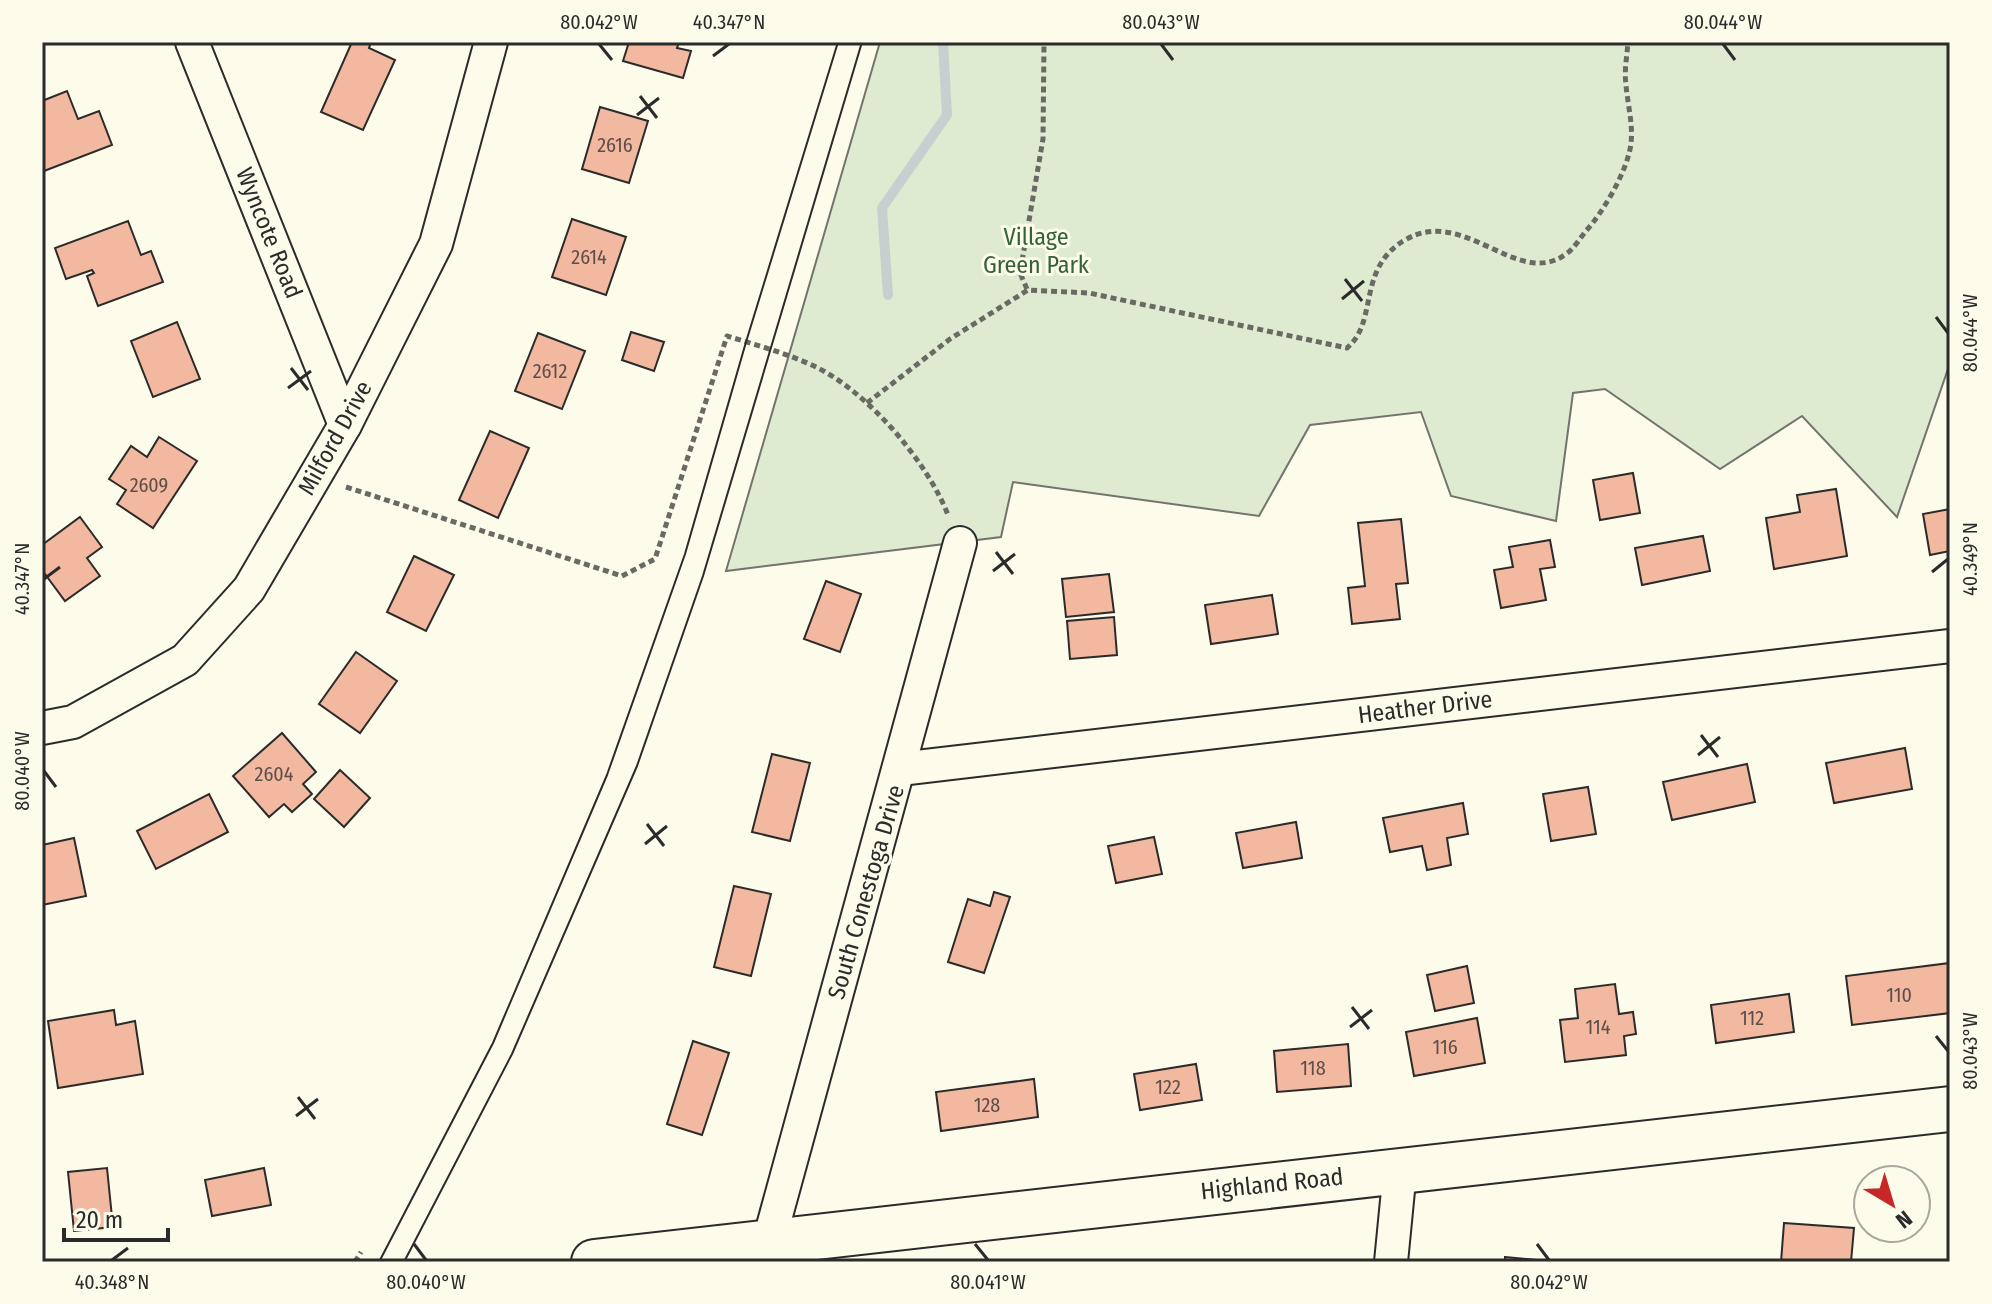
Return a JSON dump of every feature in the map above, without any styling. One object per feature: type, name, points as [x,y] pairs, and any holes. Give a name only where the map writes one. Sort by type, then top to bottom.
[{"type":"street","name":"Wyncote Road","points":[[192,42],[345,425]]},
{"type":"street","name":"Milford Drive","points":[[42,728],[73,722],[185,660],[249,589],[345,425],[436,244],[491,42]]},
{"type":"street","name":"South Conestoga Drive","points":[[768,1252],[960,543]]},
{"type":"street","name":"Heather Drive","points":[[900,769],[1950,646]]},
{"type":"street","name":"Highland Road","points":[[594,1262],[768,1252],[1400,1170],[1950,1109]]},
{"type":"street","points":[[1391,1262],[1400,1170]]},
{"type":"path","points":[[1028,290],[1020,273],[1043,139],[1044,42]]},
{"type":"path","points":[[867,403],[950,339],[1028,290],[1089,293],[1347,348],[1358,338],[1373,276],[1387,254],[1407,238],[1445,229],[1527,263],[1548,262],[1566,254],[1594,222],[1628,157],[1632,128],[1625,81],[1628,42]]},
{"type":"path","points":[[315,477],[622,576],[639,571],[655,559],[727,336],[815,367],[867,403],[941,496],[960,543]]},
{"type":"path","points":[[355,1262],[361,1252]]},
{"type":"green space","name":"Village Green Park","points":[[880,42],[1950,42],[1950,363],[1897,517],[1802,416],[1720,469],[1605,389],[1573,393],[1556,521],[1451,496],[1421,412],[1310,425],[1259,516],[1013,482],[1001,537],[726,571]]},
{"type":"building","points":[[352,42],[371,42],[369,48],[395,60],[363,130],[321,112]]},
{"type":"building","points":[[629,42],[679,42],[677,48],[691,51],[683,78],[623,61]]},
{"type":"building","points":[[67,91],[78,119],[99,111],[112,145],[44,171],[42,101]]},
{"type":"building","points":[[600,107],[648,121],[629,183],[582,169]]},
{"type":"building","points":[[572,219],[626,237],[606,295],[552,277]]},
{"type":"building","points":[[128,221],[141,255],[151,251],[163,282],[98,306],[87,276],[94,273],[92,270],[66,279],[55,248]]},
{"type":"building","points":[[177,322],[200,379],[153,397],[131,341]]},
{"type":"building","points":[[631,332],[664,342],[654,371],[622,360]]},
{"type":"building","points":[[538,333],[585,351],[562,409],[515,391]]},
{"type":"building","points":[[490,431],[529,448],[498,518],[459,500]]},
{"type":"building","points":[[159,437],[197,461],[153,528],[117,504],[126,490],[109,479],[131,446],[147,457]]},
{"type":"building","points":[[1633,473],[1640,513],[1600,520],[1593,480]]},
{"type":"building","points":[[1836,489],[1847,556],[1774,569],[1766,518],[1800,512],[1797,495]]},
{"type":"building","points":[[1950,509],[1950,551],[1930,555],[1923,514]]},
{"type":"building","points":[[80,517],[102,547],[87,558],[100,576],[65,601],[42,570],[42,545]]},
{"type":"building","points":[[1401,519],[1408,583],[1396,584],[1400,619],[1352,624],[1348,588],[1365,586],[1358,523]]},
{"type":"building","points":[[1703,536],[1710,571],[1642,585],[1635,548]]},
{"type":"building","points":[[1550,540],[1555,567],[1540,569],[1546,600],[1501,608],[1494,570],[1513,567],[1509,547]]},
{"type":"building","points":[[414,556],[454,575],[426,631],[387,612]]},
{"type":"building","points":[[1109,574],[1114,612],[1066,617],[1062,579]]},
{"type":"building","points":[[826,581],[861,594],[840,652],[804,639]]},
{"type":"building","points":[[1272,595],[1278,634],[1211,644],[1205,605]]},
{"type":"building","points":[[1114,617],[1117,655],[1070,659],[1067,621]]},
{"type":"building","points":[[356,652],[397,681],[360,733],[319,704]]},
{"type":"building","points":[[282,733],[316,772],[303,784],[312,794],[292,812],[284,804],[269,817],[233,776]]},
{"type":"building","points":[[1905,748],[1912,789],[1834,803],[1826,763]]},
{"type":"building","points":[[772,754],[810,763],[790,841],[752,832]]},
{"type":"building","points":[[1747,764],[1755,802],[1672,820],[1663,782]]},
{"type":"building","points":[[340,770],[370,798],[344,827],[314,799]]},
{"type":"building","points":[[1588,787],[1596,834],[1551,841],[1543,794]]},
{"type":"building","points":[[209,794],[228,832],[156,869],[137,831]]},
{"type":"building","points":[[1463,803],[1468,834],[1447,838],[1451,865],[1427,870],[1422,846],[1390,852],[1383,818]]},
{"type":"building","points":[[1296,822],[1302,858],[1243,868],[1236,833]]},
{"type":"building","points":[[1154,837],[1162,874],[1116,883],[1108,846]]},
{"type":"building","points":[[74,838],[86,896],[42,905],[42,845]]},
{"type":"building","points":[[734,886],[771,894],[751,976],[714,967]]},
{"type":"building","points":[[994,892],[1010,897],[984,973],[948,962],[968,899],[990,906]]},
{"type":"building","points":[[1950,963],[1950,1013],[1852,1025],[1846,976]]},
{"type":"building","points":[[1467,966],[1474,1003],[1435,1011],[1427,975]]},
{"type":"building","points":[[1615,984],[1619,1014],[1633,1012],[1636,1034],[1624,1036],[1626,1055],[1565,1062],[1560,1020],[1578,1018],[1575,989]]},
{"type":"building","points":[[1789,994],[1794,1032],[1716,1043],[1711,1005]]},
{"type":"building","points":[[114,1010],[116,1025],[135,1021],[143,1074],[58,1088],[48,1021]]},
{"type":"building","points":[[1477,1018],[1485,1063],[1414,1076],[1406,1032]]},
{"type":"building","points":[[693,1041],[729,1053],[702,1135],[667,1124]]},
{"type":"building","points":[[1348,1044],[1351,1086],[1277,1092],[1274,1051]]},
{"type":"building","points":[[1196,1064],[1202,1100],[1140,1110],[1134,1074]]},
{"type":"building","points":[[1034,1079],[1038,1117],[941,1131],[936,1092]]},
{"type":"building","points":[[107,1168],[113,1227],[74,1231],[68,1172]]},
{"type":"building","points":[[264,1168],[271,1205],[212,1216],[205,1180]]},
{"type":"building","points":[[1784,1223],[1852,1228],[1851,1262],[1781,1262]]},
{"type":"building","points":[[1505,1257],[1558,1262],[1505,1262]]},
{"type":"waterway","points":[[888,295],[882,208],[947,115],[943,42]]},
{"type":"tram line","points":[[379,1262],[493,1043],[607,775],[685,554],[838,42]]},
{"type":"tram line","points":[[404,1262],[512,1054],[637,766],[703,576],[862,42]]}]
